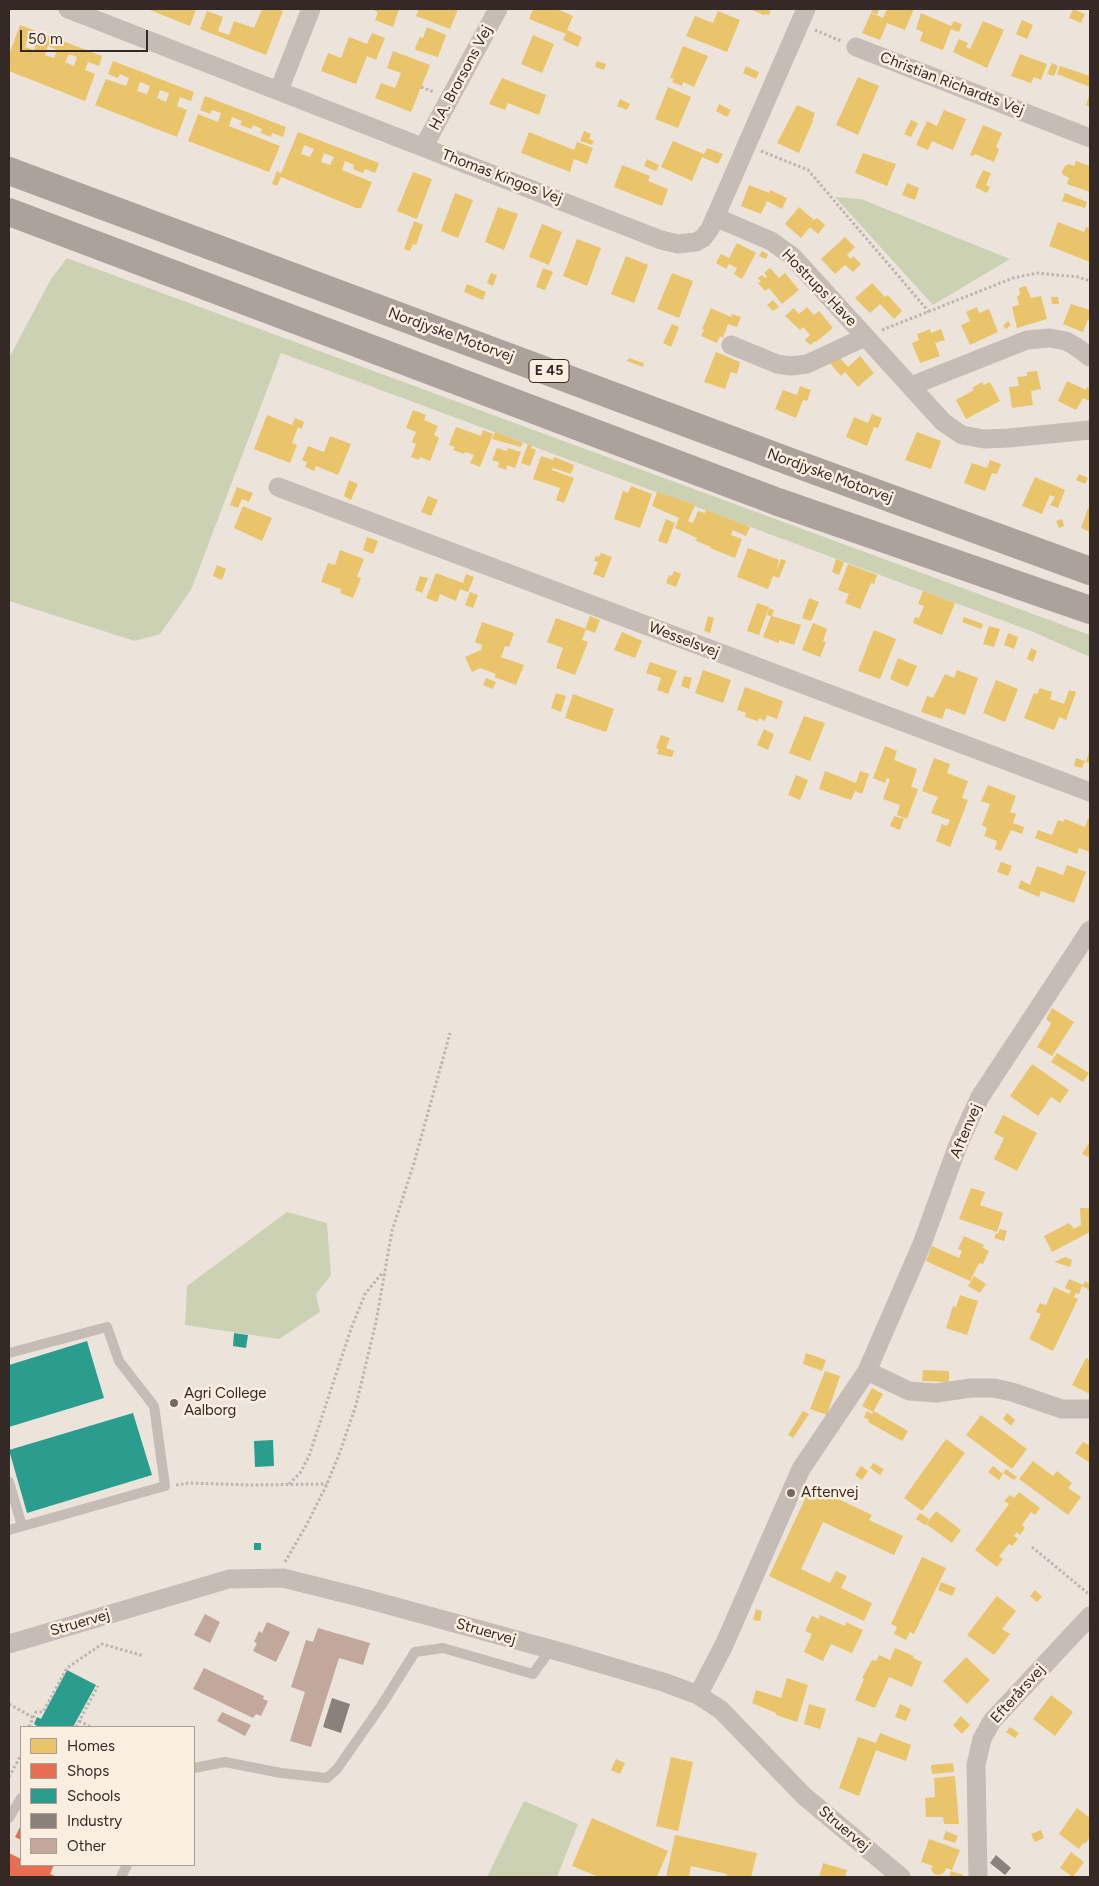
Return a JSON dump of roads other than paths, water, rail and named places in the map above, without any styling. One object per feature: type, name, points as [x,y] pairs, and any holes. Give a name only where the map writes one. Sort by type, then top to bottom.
[{"type":"highway","name":"Nordjyske Motorvej","points":[[9,171],[791,462],[1090,571]]},
{"type":"highway","points":[[9,212],[778,502],[1090,610]]},
{"type":"street","name":"Thomas Kingos Vej","points":[[68,9],[102,15],[279,90],[661,240],[678,244],[696,242],[703,238],[715,217],[806,9]]},
{"type":"street","points":[[279,90],[312,9]]},
{"type":"street","name":"H.A. Brorsons Vej","points":[[424,146],[498,9]]},
{"type":"street","name":"Christian Richardts Vej","points":[[856,47],[1090,138]]},
{"type":"street","name":"Hostrups Have","points":[[715,217],[771,241],[792,256],[943,422],[962,435],[984,439],[1090,430]]},
{"type":"street","name":"Hostrups Have","points":[[731,345],[777,364],[791,366],[807,364],[865,337]]},
{"type":"street","points":[[911,386],[1027,340],[1050,338],[1066,341],[1090,358]]},
{"type":"street","name":"Wesselsvej","points":[[278,487],[1090,792]]},
{"type":"street","name":"Aftenvej","points":[[698,1695],[724,1645],[801,1470],[868,1371],[922,1244],[958,1145],[980,1096],[1090,930]]},
{"type":"street","points":[[868,1371],[909,1391],[936,1393],[971,1388],[994,1388],[1062,1409],[1090,1409]]},
{"type":"street","name":"Struervej","points":[[9,1644],[229,1579],[283,1578],[362,1598],[664,1682],[698,1695],[721,1710],[804,1796],[900,1877]]},
{"type":"street","name":"Efterårsvej","points":[[978,1877],[976,1764],[982,1739],[992,1721],[1090,1616]]},
{"type":"lane","points":[[9,1353],[107,1327],[119,1361],[154,1406],[166,1486],[9,1530]]},
{"type":"lane","points":[[9,1482],[22,1526]]},
{"type":"lane","points":[[195,1768],[225,1762],[281,1773],[327,1778],[337,1769],[381,1706],[415,1652],[443,1648],[533,1674],[550,1650]]},
{"type":"lane","points":[[9,1818],[20,1800]]},
{"type":"place","name":"Agri College Aalborg","points":[[174,1403]]},
{"type":"place","name":"Aftenvej","points":[[791,1493]]}]
